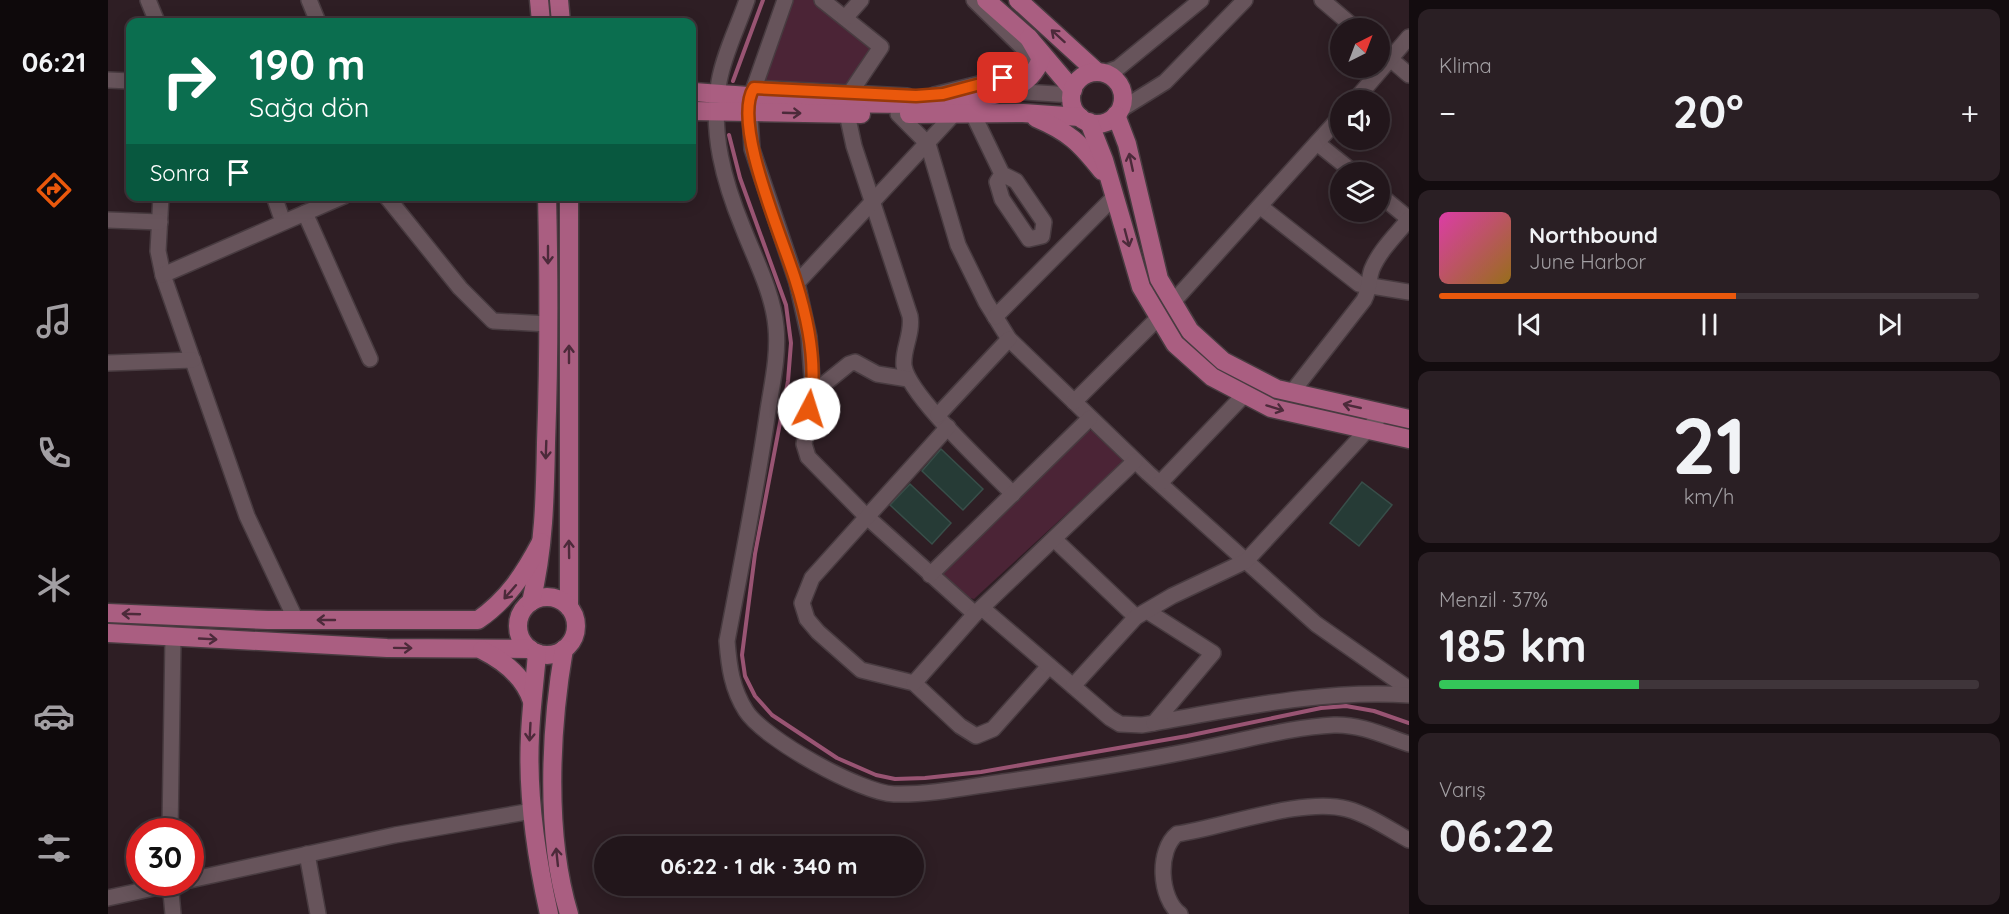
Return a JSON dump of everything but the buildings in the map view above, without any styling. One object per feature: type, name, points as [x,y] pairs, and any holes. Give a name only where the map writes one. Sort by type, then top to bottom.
[{"type":"main road","points":[[539,0],[541,18]]},
{"type":"main road","points":[[559,0],[561,18]]},
{"type":"main road","points":[[986,0],[1029,38],[1073,92]]},
{"type":"main road","points":[[1026,3],[1100,73],[1117,81],[1121,90],[1118,113],[1159,279],[1190,331],[1223,361],[1277,389],[1409,419]]},
{"type":"main road","points":[[696,110],[717,103],[751,99],[906,104],[976,99],[1006,92],[1037,71],[1041,59],[1029,38]]},
{"type":"main road","points":[[1100,73],[1082,77],[1073,92],[1073,106],[1085,120],[1113,189],[1141,287],[1175,344],[1212,377],[1271,408],[1409,439]]},
{"type":"main road","points":[[696,94],[717,103]]},
{"type":"main road","points":[[751,99],[847,114],[1023,113],[1106,122],[1118,113]]},
{"type":"main road","points":[[1023,113],[1062,129],[1079,141],[1113,189]]},
{"type":"main road","points":[[547,201],[548,408],[541,542],[527,606],[518,627],[520,635],[533,651],[530,737],[532,811],[538,864],[549,914]]},
{"type":"main road","points":[[569,201],[569,607],[576,625],[575,634],[564,649],[558,686],[553,747],[556,858],[569,914]]},
{"type":"main road","points":[[478,620],[498,607],[520,581],[541,542]]},
{"type":"main road","points":[[108,613],[296,620],[478,620],[527,606],[547,597],[563,602],[569,607]]},
{"type":"main road","points":[[108,633],[533,651],[546,655],[564,649]]},
{"type":"main road","points":[[480,649],[498,658],[524,682],[533,702]]},
{"type":"street","points":[[148,0],[155,18]]},
{"type":"street","points":[[309,0],[316,18]]},
{"type":"street","points":[[747,0],[726,55],[717,103],[718,150],[731,196],[765,282],[776,326],[775,361],[763,448],[727,642],[729,668],[736,693],[748,713],[787,747],[839,776],[892,794],[945,791],[1026,779],[1211,747],[1281,732],[1336,725],[1368,730],[1409,744]]},
{"type":"street","points":[[785,0],[751,99],[752,149],[797,283],[809,337],[813,393],[804,444],[808,457],[866,516],[930,575],[1049,666],[1120,724],[1154,723],[1329,695],[1368,692],[1409,695]]},
{"type":"street","points":[[822,0],[881,47],[850,93]]},
{"type":"street","points":[[845,18],[861,0]]},
{"type":"street","points":[[751,99],[850,93],[916,96],[943,94],[1003,78],[1025,69],[1029,61],[1024,48],[974,0]]},
{"type":"street","points":[[1100,73],[1118,68],[1201,0]]},
{"type":"street","points":[[1118,113],[1165,82],[1245,0]]},
{"type":"street","points":[[1322,0],[1343,18]]},
{"type":"street","points":[[1390,51],[1409,37]]},
{"type":"street","points":[[1390,59],[1409,75]]},
{"type":"street","points":[[108,80],[126,81]]},
{"type":"street","points":[[1006,92],[1073,92]]},
{"type":"street","points":[[847,114],[854,146],[910,316],[912,327],[904,359],[908,378],[948,427],[1013,494]]},
{"type":"street","points":[[898,114],[928,144],[958,245],[995,317],[1009,339],[1135,461],[1316,624],[1409,689]]},
{"type":"street","points":[[973,114],[1002,174]]},
{"type":"street","points":[[797,283],[873,198],[928,144],[953,115]]},
{"type":"street","points":[[1173,302],[1330,128]]},
{"type":"street","points":[[1317,143],[1341,162]]},
{"type":"street","points":[[995,317],[1113,189]]},
{"type":"street","points":[[161,201],[158,251],[163,275],[247,516],[296,620]]},
{"type":"street","points":[[276,201],[283,222]]},
{"type":"street","points":[[163,275],[333,201]]},
{"type":"street","points":[[390,201],[460,288],[493,321],[548,324]]},
{"type":"street","points":[[1292,392],[1364,300],[1371,286],[1370,272],[1380,254],[1409,219],[1390,203]]},
{"type":"street","points":[[1261,207],[1359,284],[1409,292]]},
{"type":"street","points":[[305,213],[370,359]]},
{"type":"street","points":[[108,220],[160,222]]},
{"type":"street","points":[[1074,402],[1159,317]]},
{"type":"street","points":[[938,415],[1009,339]]},
{"type":"street","points":[[108,363],[193,360]]},
{"type":"street","points":[[813,393],[849,364],[855,363],[877,374],[908,378]]},
{"type":"street","points":[[1160,483],[1245,394]]},
{"type":"street","points":[[1073,686],[1142,614],[1246,561],[1383,413]]},
{"type":"street","points":[[930,575],[1090,418]]},
{"type":"street","points":[[948,427],[812,578],[805,590],[803,612],[818,632],[861,670],[914,683],[960,726],[976,736],[993,729],[1049,666]]},
{"type":"street","points":[[914,683],[978,611],[1135,461]]},
{"type":"street","points":[[1054,539],[1142,614],[1213,653],[1154,723]]},
{"type":"street","points":[[170,818],[173,637]]},
{"type":"street","points":[[1180,914],[1170,903],[1164,878],[1165,849],[1169,841],[1178,834],[1280,811],[1326,807],[1345,809],[1368,817],[1409,840]]},
{"type":"street","points":[[204,877],[307,854],[532,811]]},
{"type":"street","points":[[307,854],[318,914]]},
{"type":"street","points":[[108,898],[126,894]]},
{"type":"street","points":[[173,914],[174,896]]},
{"type":"shaded area","points":[[786,0],[819,0],[879,48],[850,91],[757,86]]},
{"type":"shaded area","points":[[1092,430],[1125,460],[974,599],[967,597],[943,576],[941,571],[1084,433]]},
{"type":"waterway","points":[[733,81],[763,0]]},
{"type":"waterway","points":[[729,135],[740,178],[786,305],[791,343],[788,381],[755,554],[742,655],[745,676],[755,696],[772,715],[837,758],[876,775],[895,779],[981,772],[1187,736],[1321,708],[1346,706],[1374,711],[1409,723]]},
{"type":"route","points":[[809,409],[813,393],[809,337],[797,283],[752,149],[749,96],[754,88],[916,96],[943,94],[1003,78]]}]
